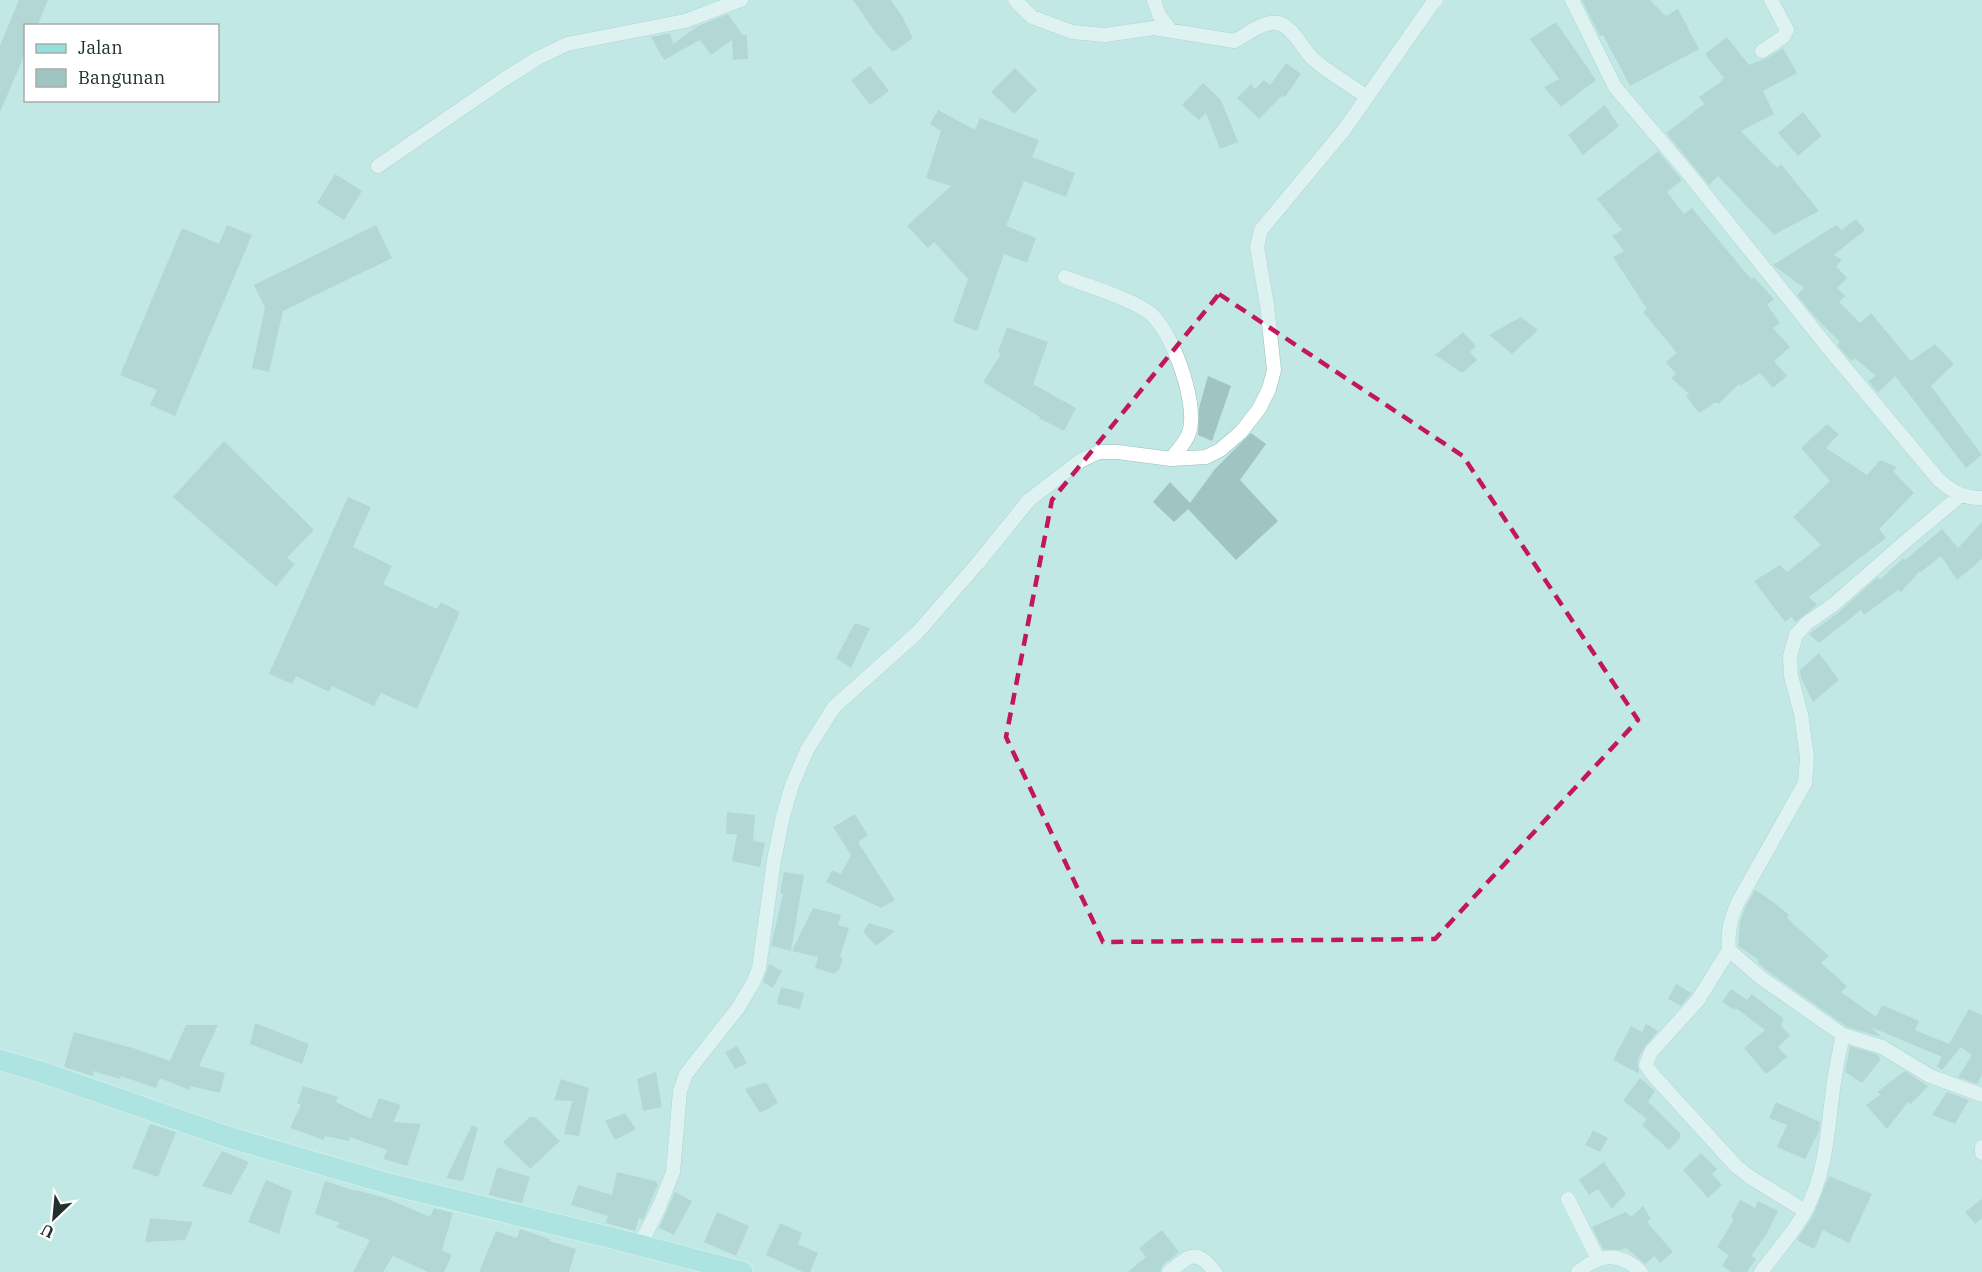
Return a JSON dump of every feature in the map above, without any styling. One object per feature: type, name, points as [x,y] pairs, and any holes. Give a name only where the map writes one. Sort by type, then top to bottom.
[{"type":"main road","points":[[0,1060],[228,1137],[393,1185],[742,1272]]},
{"type":"street","points":[[378,166],[503,80],[538,58],[567,44],[685,21],[741,0]]},
{"type":"street","points":[[1015,0],[1032,17],[1072,32],[1105,35],[1154,28],[1234,41],[1263,25],[1280,23],[1312,58],[1367,97]]},
{"type":"street","points":[[1154,0],[1159,15],[1172,31]]},
{"type":"street","points":[[640,1245],[673,1172],[680,1091],[686,1074],[738,1008],[759,968],[774,860],[786,806],[807,750],[834,707],[917,633],[1029,501],[1080,460],[1099,452],[1170,459],[1206,457],[1220,450],[1241,432],[1259,409],[1269,389],[1274,370],[1267,305],[1257,247],[1261,230],[1344,130],[1437,0]]},
{"type":"street","points":[[1572,0],[1615,87],[1684,168],[1848,372],[1939,480],[1953,492],[1966,497],[1982,498]]},
{"type":"street","points":[[1762,51],[1783,37],[1787,30],[1771,0]]},
{"type":"street","points":[[1065,277],[1148,311],[1164,327],[1185,381],[1192,412],[1188,437],[1170,459]]},
{"type":"street","points":[[1961,495],[1833,605],[1807,622],[1796,635],[1790,656],[1791,676],[1801,714],[1807,757],[1805,783],[1738,902],[1727,937],[1729,950],[1760,977],[1843,1035],[1882,1047],[1930,1076],[1981,1091]]},
{"type":"street","points":[[1729,950],[1687,1013],[1651,1052],[1646,1062],[1648,1070],[1736,1166],[1805,1211]]},
{"type":"street","points":[[1761,1272],[1805,1211],[1823,1162],[1843,1035]]},
{"type":"street","points":[[1982,1147],[1982,1154]]},
{"type":"street","points":[[1568,1199],[1598,1259]]},
{"type":"street","points":[[1169,1272],[1193,1255],[1200,1256],[1207,1261],[1215,1272]]},
{"type":"street","points":[[1578,1272],[1598,1259],[1615,1257],[1625,1259],[1641,1272]]},
{"type":"highlighted area","points":[[1219,294],[1463,456],[1638,720],[1435,939],[1103,942],[1006,737],[1052,500]]},
{"type":"building","points":[[19,0],[48,0],[38,24],[24,24],[24,57],[0,112],[0,45]]},
{"type":"building","points":[[853,0],[891,0],[913,38],[893,52],[875,32]]},
{"type":"building","points":[[1582,0],[1650,0],[1666,16],[1678,9],[1699,49],[1630,86],[1603,35],[1600,36]]},
{"type":"building","points":[[728,14],[743,35],[747,35],[748,59],[733,60],[732,40],[711,55],[700,40],[664,60],[651,37],[670,33],[673,44],[698,26]]},
{"type":"building","points":[[1556,22],[1596,80],[1561,107],[1544,87],[1559,79],[1530,39]]},
{"type":"building","points":[[1727,37],[1749,65],[1783,48],[1797,73],[1763,91],[1774,114],[1741,131],[1777,168],[1781,164],[1819,211],[1774,235],[1718,176],[1709,185],[1666,133],[1704,104],[1699,97],[1724,78],[1705,54]]},
{"type":"building","points":[[1286,63],[1301,74],[1285,97],[1283,95],[1259,119],[1237,98],[1251,84],[1255,89],[1264,80],[1270,85]]},
{"type":"building","points":[[870,66],[889,91],[870,105],[851,80]]},
{"type":"building","points":[[1015,68],[1037,90],[1014,114],[991,92]]},
{"type":"building","points":[[1203,83],[1221,100],[1238,142],[1220,149],[1206,113],[1199,120],[1182,105]]},
{"type":"building","points":[[1605,105],[1619,126],[1583,155],[1568,135]]},
{"type":"building","points":[[938,110],[975,130],[980,118],[1039,140],[1032,157],[1075,173],[1066,197],[1024,181],[1006,226],[1036,238],[1027,263],[1004,254],[977,331],[953,322],[968,279],[934,242],[928,248],[907,226],[951,186],[926,178],[941,131],[930,124]]},
{"type":"building","points":[[1803,112],[1822,136],[1798,156],[1778,133]]},
{"type":"building","points":[[1658,151],[1682,180],[1667,192],[1684,214],[1692,208],[1751,279],[1754,277],[1774,299],[1767,305],[1780,323],[1773,328],[1790,347],[1774,361],[1787,376],[1773,388],[1760,373],[1740,386],[1739,384],[1718,404],[1716,402],[1699,413],[1686,396],[1689,394],[1671,378],[1676,374],[1666,362],[1677,353],[1643,312],[1647,309],[1613,257],[1624,251],[1612,236],[1622,230],[1597,199]]},
{"type":"building","points":[[335,174],[362,191],[344,220],[317,203]]},
{"type":"building","points":[[1856,219],[1865,230],[1834,255],[1842,260],[1836,266],[1847,278],[1837,288],[1845,296],[1839,302],[1860,323],[1871,313],[1911,361],[1935,344],[1954,364],[1931,386],[1982,455],[1966,468],[1895,376],[1878,393],[1868,381],[1876,376],[1855,358],[1851,361],[1837,345],[1840,342],[1797,295],[1804,288],[1773,265],[1836,225],[1842,230]]},
{"type":"building","points":[[227,225],[252,235],[175,416],[150,405],[157,390],[120,375],[182,228],[219,244]]},
{"type":"building","points":[[376,225],[392,258],[283,311],[269,372],[252,368],[265,308],[254,285]]},
{"type":"building","points":[[1521,317],[1538,330],[1512,354],[1489,335]]},
{"type":"building","points":[[1007,327],[1048,342],[1033,384],[1076,408],[1064,431],[1039,418],[983,382],[1001,354],[998,352]]},
{"type":"building","points":[[1463,332],[1476,346],[1470,352],[1477,360],[1462,373],[1435,355]]},
{"type":"building","points":[[1208,376],[1231,386],[1212,441],[1198,435],[1199,408]]},
{"type":"building","points":[[1827,424],[1839,434],[1826,448],[1867,475],[1880,460],[1897,467],[1893,471],[1914,493],[1879,529],[1886,538],[1809,597],[1817,605],[1796,622],[1791,617],[1785,622],[1754,581],[1780,565],[1787,572],[1821,545],[1793,517],[1830,481],[1801,448]]},
{"type":"building","points":[[1251,433],[1266,444],[1240,480],[1278,521],[1236,560],[1188,509],[1174,522],[1153,502],[1170,482],[1190,503],[1215,469]]},
{"type":"building","points":[[224,441],[314,530],[287,558],[295,564],[276,587],[173,497]]},
{"type":"building","points":[[348,497],[371,507],[353,547],[392,566],[383,584],[437,609],[441,602],[460,612],[417,709],[381,693],[374,706],[332,686],[329,692],[296,676],[292,684],[269,674]]},
{"type":"building","points":[[1982,522],[1982,559],[1957,580],[1941,556],[1920,571],[1901,592],[1898,590],[1864,615],[1861,610],[1819,643],[1809,634],[1839,612],[1878,577],[1880,580],[1903,558],[1905,560],[1942,529],[1958,548]]},
{"type":"building","points":[[855,623],[870,628],[851,668],[836,658]]},
{"type":"building","points":[[1819,653],[1839,680],[1813,702],[1801,678],[1800,670]]},
{"type":"building","points":[[727,812],[755,815],[753,841],[765,843],[760,867],[732,861],[737,834],[726,834]]},
{"type":"building","points":[[855,814],[868,835],[858,842],[895,900],[881,908],[826,882],[832,870],[841,874],[851,855],[833,827]]},
{"type":"building","points":[[784,872],[804,875],[791,951],[771,946],[783,894],[780,893]]},
{"type":"building","points":[[1755,890],[1789,915],[1787,918],[1829,956],[1821,963],[1847,986],[1841,992],[1876,1017],[1882,1005],[1919,1021],[1915,1030],[1949,1044],[1969,1009],[1982,1015],[1982,1075],[1977,1084],[1958,1077],[1972,1055],[1961,1047],[1942,1070],[1937,1066],[1942,1057],[1871,1027],[1881,1037],[1847,1027],[1766,970],[1757,962],[1759,960],[1738,946],[1740,922]]},
{"type":"building","points":[[813,908],[841,915],[838,925],[849,928],[840,957],[843,958],[835,974],[815,968],[818,957],[792,951]]},
{"type":"building","points":[[869,923],[895,931],[876,946],[863,932]]},
{"type":"building","points":[[769,964],[782,971],[773,988],[763,982]]},
{"type":"building","points":[[1676,984],[1692,993],[1681,1006],[1668,999]]},
{"type":"building","points":[[781,987],[804,993],[800,1009],[777,1004]]},
{"type":"building","points":[[1731,989],[1747,1000],[1752,994],[1784,1019],[1781,1026],[1790,1035],[1778,1047],[1787,1057],[1766,1074],[1744,1048],[1765,1030],[1736,1008],[1734,1010],[1722,1002]]},
{"type":"building","points":[[255,1023],[309,1044],[302,1064],[250,1044]]},
{"type":"building","points":[[1646,1024],[1658,1031],[1643,1049],[1637,1062],[1638,1073],[1613,1060],[1631,1026],[1642,1032]]},
{"type":"building","points":[[186,1025],[218,1025],[199,1066],[225,1073],[220,1093],[190,1086],[189,1090],[160,1078],[156,1088],[121,1076],[120,1079],[93,1071],[93,1076],[64,1067],[74,1032],[170,1061]]},
{"type":"building","points":[[737,1046],[747,1063],[735,1069],[725,1052]]},
{"type":"building","points":[[1850,1046],[1876,1054],[1881,1059],[1862,1083],[1845,1072]]},
{"type":"building","points":[[1905,1071],[1928,1086],[1911,1104],[1908,1102],[1887,1129],[1866,1105],[1881,1094],[1877,1092]]},
{"type":"building","points":[[656,1072],[662,1107],[643,1111],[637,1079]]},
{"type":"building","points":[[1640,1078],[1655,1091],[1648,1102],[1680,1133],[1680,1138],[1669,1150],[1642,1125],[1647,1119],[1623,1101]]},
{"type":"building","points":[[561,1079],[589,1088],[579,1136],[564,1134],[572,1101],[554,1100]]},
{"type":"building","points":[[766,1082],[778,1103],[760,1113],[745,1089]]},
{"type":"building","points":[[303,1086],[338,1097],[336,1102],[371,1119],[379,1098],[401,1105],[393,1122],[421,1124],[407,1166],[383,1159],[387,1150],[350,1137],[349,1141],[325,1136],[324,1140],[290,1128],[301,1105],[297,1103]]},
{"type":"building","points":[[1947,1092],[1969,1100],[1955,1124],[1932,1115]]},
{"type":"building","points":[[1776,1102],[1820,1122],[1819,1131],[1805,1159],[1777,1147],[1787,1125],[1769,1118]]},
{"type":"building","points":[[625,1113],[636,1129],[615,1140],[605,1121]]},
{"type":"building","points":[[530,1117],[535,1117],[560,1141],[530,1169],[503,1142]]},
{"type":"building","points":[[150,1124],[176,1132],[158,1177],[132,1168]]},
{"type":"building","points":[[472,1125],[478,1128],[463,1181],[446,1178]]},
{"type":"building","points":[[1593,1130],[1608,1138],[1600,1152],[1585,1145]]},
{"type":"building","points":[[222,1151],[249,1162],[231,1195],[202,1186]]},
{"type":"building","points":[[1701,1153],[1717,1169],[1712,1174],[1722,1185],[1708,1198],[1683,1170]]},
{"type":"building","points":[[1604,1162],[1626,1194],[1612,1209],[1598,1189],[1589,1195],[1579,1180]]},
{"type":"building","points":[[497,1167],[530,1177],[522,1203],[489,1195]]},
{"type":"building","points":[[617,1172],[655,1181],[658,1184],[643,1220],[639,1218],[635,1231],[606,1223],[608,1216],[571,1205],[578,1185],[612,1195]]},
{"type":"building","points":[[1829,1176],[1872,1194],[1849,1243],[1823,1230],[1814,1249],[1797,1240],[1813,1216]]},
{"type":"building","points":[[266,1180],[292,1191],[279,1234],[248,1222]]},
{"type":"building","points":[[325,1181],[386,1198],[430,1217],[434,1208],[453,1213],[442,1250],[452,1255],[444,1272],[428,1272],[393,1256],[383,1272],[353,1272],[370,1240],[336,1227],[340,1223],[315,1214]]},
{"type":"building","points":[[675,1192],[692,1201],[674,1235],[659,1228]]},
{"type":"building","points":[[1982,1199],[1982,1218],[1975,1224],[1965,1212]]},
{"type":"building","points":[[1740,1200],[1755,1208],[1758,1201],[1778,1211],[1766,1235],[1751,1256],[1756,1259],[1747,1272],[1731,1272],[1722,1266],[1729,1255],[1717,1247],[1734,1219],[1731,1217]]},
{"type":"building","points":[[1643,1206],[1651,1219],[1647,1222],[1673,1252],[1660,1263],[1654,1256],[1645,1264],[1626,1248],[1603,1249],[1592,1227],[1626,1212],[1631,1217]]},
{"type":"building","points":[[717,1212],[749,1226],[736,1256],[704,1242]]},
{"type":"building","points":[[150,1218],[193,1222],[185,1240],[145,1242]]},
{"type":"building","points":[[780,1223],[802,1233],[798,1244],[818,1253],[810,1272],[803,1272],[766,1255]]},
{"type":"building","points":[[520,1229],[576,1249],[569,1272],[479,1272],[496,1231],[517,1238]]},
{"type":"building","points":[[1162,1230],[1179,1252],[1163,1265],[1160,1272],[1128,1272],[1146,1257],[1139,1248]]}]
